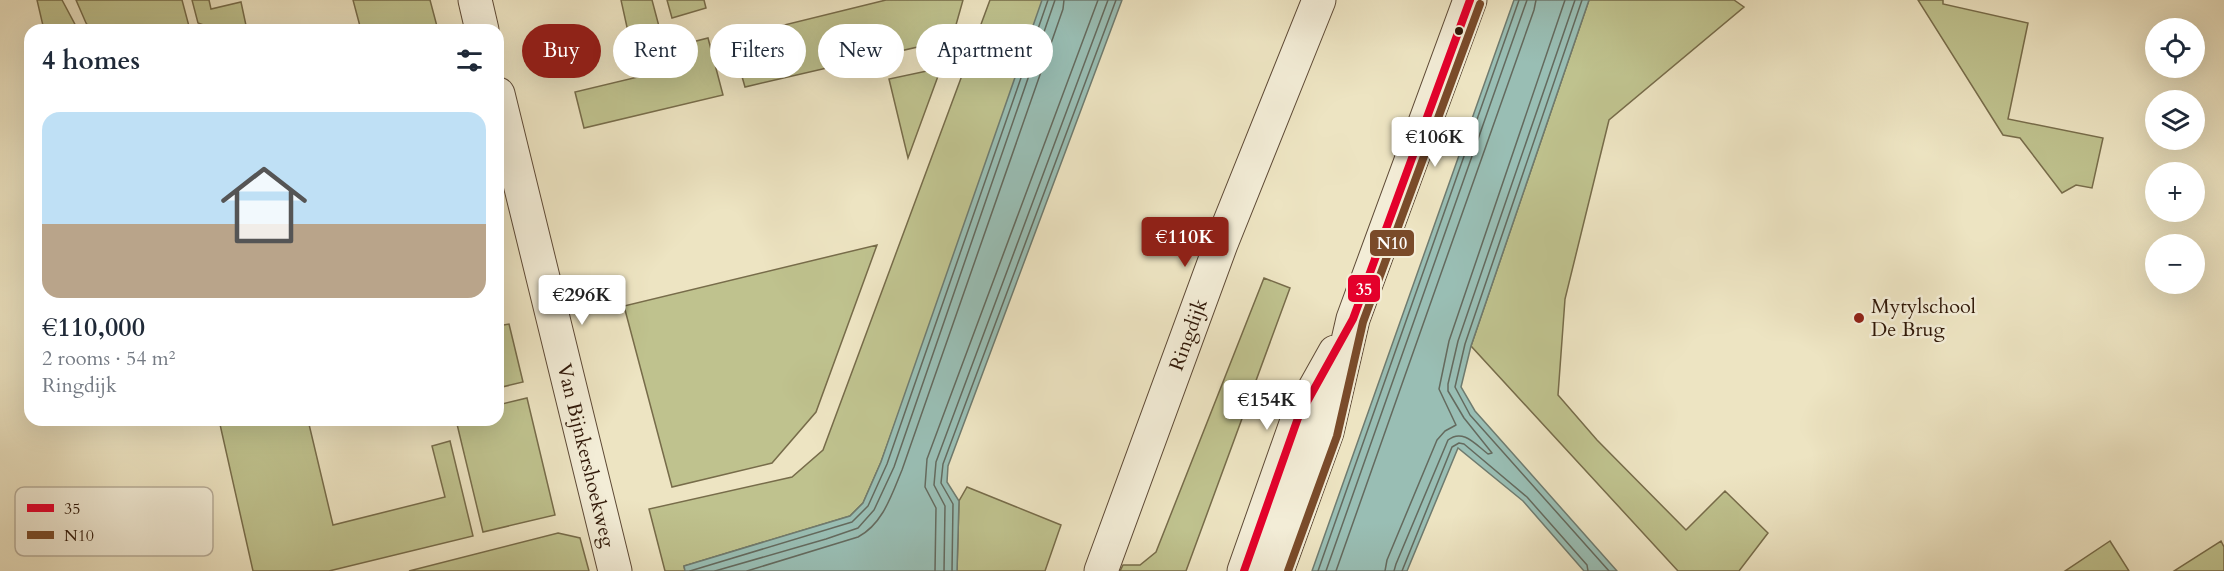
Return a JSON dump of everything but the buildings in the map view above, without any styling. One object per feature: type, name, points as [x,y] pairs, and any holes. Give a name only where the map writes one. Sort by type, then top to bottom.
[{"type":"street","points":[[475,0],[481,24]]},
{"type":"street","name":"Ringdijk","points":[[1101,571],[1221,244],[1319,0]]},
{"type":"street","points":[[1277,571],[1327,432],[1353,319],[1470,0]]},
{"type":"street","name":"Van Bijnkershoekweg","points":[[504,118],[615,571]]},
{"type":"street","points":[[1244,571],[1298,418],[1353,319]]},
{"type":"green space","points":[[37,0],[62,0],[75,24],[43,24]]},
{"type":"green space","points":[[76,0],[182,0],[188,24],[87,24]]},
{"type":"green space","points":[[192,0],[209,0],[211,9],[241,2],[246,24],[198,23]]},
{"type":"green space","points":[[353,0],[430,0],[436,24],[359,24]]},
{"type":"green space","points":[[621,0],[652,0],[658,24],[626,24]]},
{"type":"green space","points":[[667,0],[704,0],[706,8],[672,18]]},
{"type":"green space","points":[[886,0],[963,0],[956,24],[916,24],[916,47],[904,50],[904,24],[818,24],[818,70],[806,73],[806,24],[788,24]]},
{"type":"green space","points":[[990,0],[1048,0],[1039,24],[981,24]]},
{"type":"green space","points":[[1589,0],[1734,0],[1744,7],[1609,120],[1565,299],[1558,395],[1597,440],[1686,530],[1725,491],[1768,533],[1739,571],[1678,571],[1471,346]]},
{"type":"green space","points":[[1918,0],[1943,0],[1943,4],[2028,23],[2008,119],[2103,138],[2092,188],[2076,185],[2062,193],[2020,138],[2003,135]]},
{"type":"green space","points":[[708,38],[710,78],[719,78],[723,95],[584,128],[575,92],[634,78],[698,78],[698,41]]},
{"type":"green space","points":[[916,73],[916,78],[937,78],[908,158],[889,79],[904,78],[904,76]]},
{"type":"green space","points":[[742,78],[784,78],[745,87]]},
{"type":"green space","points":[[961,78],[1020,78],[881,462],[863,503],[850,516],[684,566],[685,571],[665,571],[649,509],[792,477],[823,450]]},
{"type":"green space","points":[[877,245],[816,412],[772,463],[672,487],[624,306]]},
{"type":"green space","points":[[1264,278],[1290,288],[1186,571],[1120,571],[1123,565],[1140,565],[1156,552]]},
{"type":"green space","points":[[509,324],[523,382],[504,387],[504,325]]},
{"type":"green space","points":[[527,398],[555,515],[483,532],[457,426],[504,426],[504,404]]},
{"type":"green space","points":[[220,426],[309,426],[333,525],[445,497],[432,446],[450,441],[473,536],[329,571],[253,571]]},
{"type":"green space","points":[[967,487],[1061,525],[1045,571],[957,571],[959,501]]},
{"type":"green space","points":[[558,533],[580,538],[589,571],[409,571]]},
{"type":"green space","points":[[2110,541],[2129,571],[2065,571]]},
{"type":"green space","points":[[2221,541],[2224,547],[2224,571],[2174,571]]},
{"type":"water","points":[[1042,0],[1122,0],[948,466],[947,482],[959,501],[957,571],[685,571],[684,566],[850,516],[863,503],[881,462],[1015,78],[1053,78],[1053,24],[1034,24]]},
{"type":"water","points":[[1514,0],[1589,0],[1471,346],[1461,387],[1475,411],[1617,571],[1584,571],[1523,501],[1458,448],[1407,571],[1312,571]]},
{"type":"transit line","name":"35","points":[[1244,571],[1298,418],[1353,319],[1470,0]]},
{"type":"transit line","name":"N10","points":[[1288,571],[1337,436],[1363,322],[1480,4]]},
{"type":"place","name":"Mytylschool De Brug","points":[[1859,318]]}]
